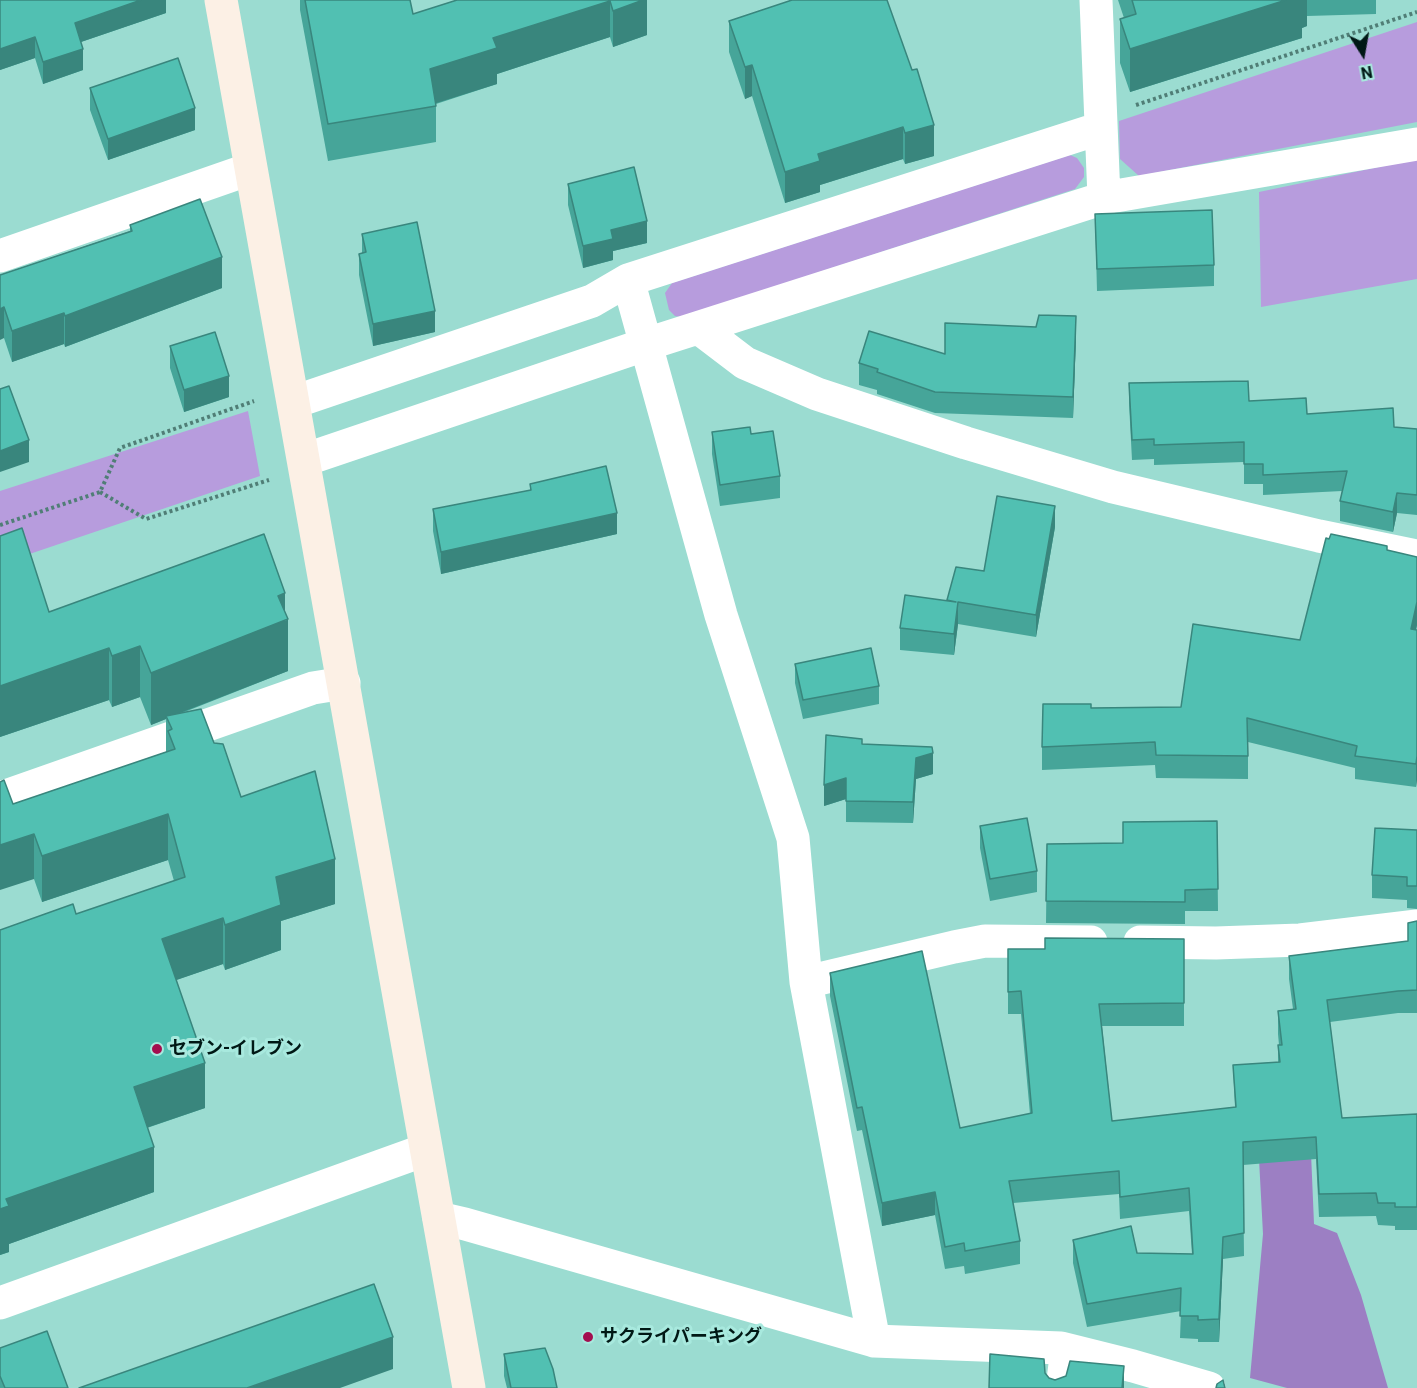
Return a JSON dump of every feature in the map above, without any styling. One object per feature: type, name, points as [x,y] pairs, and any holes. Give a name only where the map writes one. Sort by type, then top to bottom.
[{"type":"street","points":[[221,0],[469,1388]]},
{"type":"street","points":[[1096,0],[1104,198]]},
{"type":"street","points":[[294,402],[592,301],[628,280],[1101,122]]},
{"type":"street","points":[[304,460],[647,344],[1104,198],[1417,144]]},
{"type":"street","points":[[0,256],[250,169]]},
{"type":"street","points":[[628,280],[722,615],[793,838],[806,982],[874,1341]]},
{"type":"street","points":[[699,328],[745,363],[817,394],[966,444],[1113,487],[1319,536],[1417,556]]},
{"type":"street","points":[[0,798],[313,688],[344,683]]},
{"type":"street","points":[[806,982],[985,941],[1227,943],[1300,940],[1417,926]]},
{"type":"street","points":[[0,1303],[425,1150]]},
{"type":"street","points":[[439,1218],[874,1341],[1061,1348],[1209,1388]]},
{"type":"lane","points":[[1056,1388],[1061,1348]]},
{"type":"path","points":[[1101,122],[1417,12]]},
{"type":"path","points":[[0,525],[100,492],[120,448],[258,399]]},
{"type":"path","points":[[100,492],[146,519],[274,478]]},
{"type":"shaded area","points":[[1417,22],[1417,122],[1139,176],[1120,159],[1119,121]]},
{"type":"shaded area","points":[[1070,155],[1077,158],[1084,168],[1084,177],[1075,189],[681,317],[675,316],[669,310],[665,293],[672,283]]},
{"type":"shaded area","points":[[1417,159],[1417,279],[1261,307],[1259,192]]},
{"type":"shaded area","points":[[248,411],[260,476],[0,564],[0,491]]},
{"type":"shaded area","points":[[1311,1153],[1314,1224],[1337,1233],[1361,1295],[1388,1388],[1287,1388],[1250,1378],[1263,1234],[1259,1159]]},
{"type":"building","points":[[0,0],[141,0],[75,23],[83,49],[43,62],[35,37],[0,49]]},
{"type":"building","points":[[305,0],[410,0],[413,14],[457,0],[643,0],[613,11],[610,1],[493,38],[497,48],[430,69],[436,106],[328,124]]},
{"type":"building","points":[[792,0],[887,0],[912,70],[917,69],[934,125],[905,133],[903,127],[818,154],[820,161],[785,172],[752,65],[745,67],[729,21]]},
{"type":"building","points":[[1132,0],[1286,0],[1130,49],[1120,19],[1136,14]]},
{"type":"building","points":[[178,58],[195,108],[108,139],[90,88]]},
{"type":"building","points":[[634,167],[647,221],[611,230],[613,239],[583,246],[568,184]]},
{"type":"building","points":[[200,199],[222,257],[65,316],[64,313],[12,331],[4,307],[0,309],[0,275],[132,231],[130,225]]},
{"type":"building","points":[[1212,210],[1214,265],[1097,269],[1095,214]]},
{"type":"building","points":[[417,222],[435,311],[373,324],[359,254],[366,252],[362,234]]},
{"type":"building","points":[[1039,315],[1076,316],[1073,397],[935,392],[877,372],[878,369],[859,363],[869,331],[945,354],[945,323],[1036,327]]},
{"type":"building","points":[[215,332],[229,376],[184,390],[170,346]]},
{"type":"building","points":[[1248,381],[1249,401],[1306,398],[1307,414],[1393,408],[1394,427],[1417,429],[1417,495],[1397,493],[1393,512],[1340,501],[1347,471],[1263,475],[1263,464],[1244,464],[1244,442],[1154,445],[1154,439],[1132,440],[1129,383]]},
{"type":"building","points":[[9,386],[29,440],[0,451],[0,389]]},
{"type":"building","points":[[750,427],[751,434],[773,431],[780,476],[720,485],[712,432]]},
{"type":"building","points":[[606,466],[617,513],[441,552],[433,509],[531,490],[530,484]]},
{"type":"building","points":[[997,496],[1055,506],[1036,615],[958,602],[954,634],[900,628],[905,595],[956,602],[947,600],[956,567],[984,571]]},
{"type":"building","points":[[22,528],[49,612],[264,534],[285,593],[278,596],[288,619],[151,673],[140,646],[112,656],[109,648],[0,686],[0,536]]},
{"type":"building","points":[[1331,534],[1387,546],[1387,550],[1417,557],[1417,602],[1411,629],[1417,630],[1416,764],[1355,756],[1357,746],[1247,718],[1248,756],[1156,755],[1155,742],[1042,747],[1043,704],[1091,704],[1091,708],[1181,707],[1193,624],[1300,640],[1326,538],[1329,539]]},
{"type":"building","points":[[871,648],[879,686],[803,700],[795,664]]},
{"type":"building","points":[[201,709],[214,743],[223,744],[241,797],[315,771],[335,859],[276,877],[281,905],[225,925],[223,918],[162,939],[205,1063],[134,1087],[154,1147],[6,1199],[9,1206],[0,1209],[0,930],[73,904],[76,914],[185,877],[168,814],[42,856],[34,834],[0,845],[0,782],[4,780],[13,804],[175,749],[168,731],[172,729],[166,716]]},
{"type":"building","points":[[826,735],[862,739],[862,744],[932,747],[933,753],[916,758],[913,802],[846,801],[846,778],[824,785]]},
{"type":"building","points":[[1027,818],[1037,871],[990,879],[980,826]]},
{"type":"building","points":[[1217,821],[1218,889],[1185,890],[1185,902],[1046,901],[1047,844],[1123,843],[1123,822]]},
{"type":"building","points":[[1375,828],[1417,830],[1417,886],[1407,886],[1407,877],[1372,875]]},
{"type":"building","points":[[1417,921],[1417,990],[1327,1000],[1342,1118],[1417,1114],[1417,1207],[1395,1207],[1395,1203],[1378,1203],[1376,1193],[1319,1194],[1316,1137],[1243,1142],[1244,1233],[1223,1237],[1219,1319],[1198,1320],[1198,1316],[1180,1316],[1181,1288],[1087,1304],[1073,1240],[1131,1226],[1137,1253],[1193,1254],[1189,1188],[1120,1197],[1119,1171],[1009,1181],[1020,1241],[965,1251],[964,1243],[945,1247],[935,1192],[882,1203],[862,1107],[857,1108],[830,973],[922,951],[960,1128],[1032,1113],[1021,991],[1008,992],[1008,949],[1045,949],[1045,938],[1184,939],[1184,1003],[1099,1004],[1112,1121],[1236,1107],[1233,1065],[1280,1062],[1278,1045],[1282,1045],[1278,1011],[1296,1009],[1289,956],[1408,941],[1408,923]]},
{"type":"building","points":[[374,1284],[393,1337],[247,1388],[79,1388]]},
{"type":"building","points":[[47,1331],[68,1388],[5,1388],[0,1376],[0,1348]]},
{"type":"building","points":[[545,1348],[557,1388],[511,1388],[504,1354]]},
{"type":"building","points":[[990,1354],[1044,1359],[1045,1373],[1049,1378],[1055,1380],[1066,1376],[1070,1361],[1124,1366],[1122,1388],[989,1388]]},
{"type":"building","points":[[1223,1380],[1225,1388],[1216,1388],[1217,1384]]},
{"type":"place","name":"セブン-イレブン","points":[[157,1049]]},
{"type":"place","name":"サクライパーキング","points":[[588,1337]]}]
